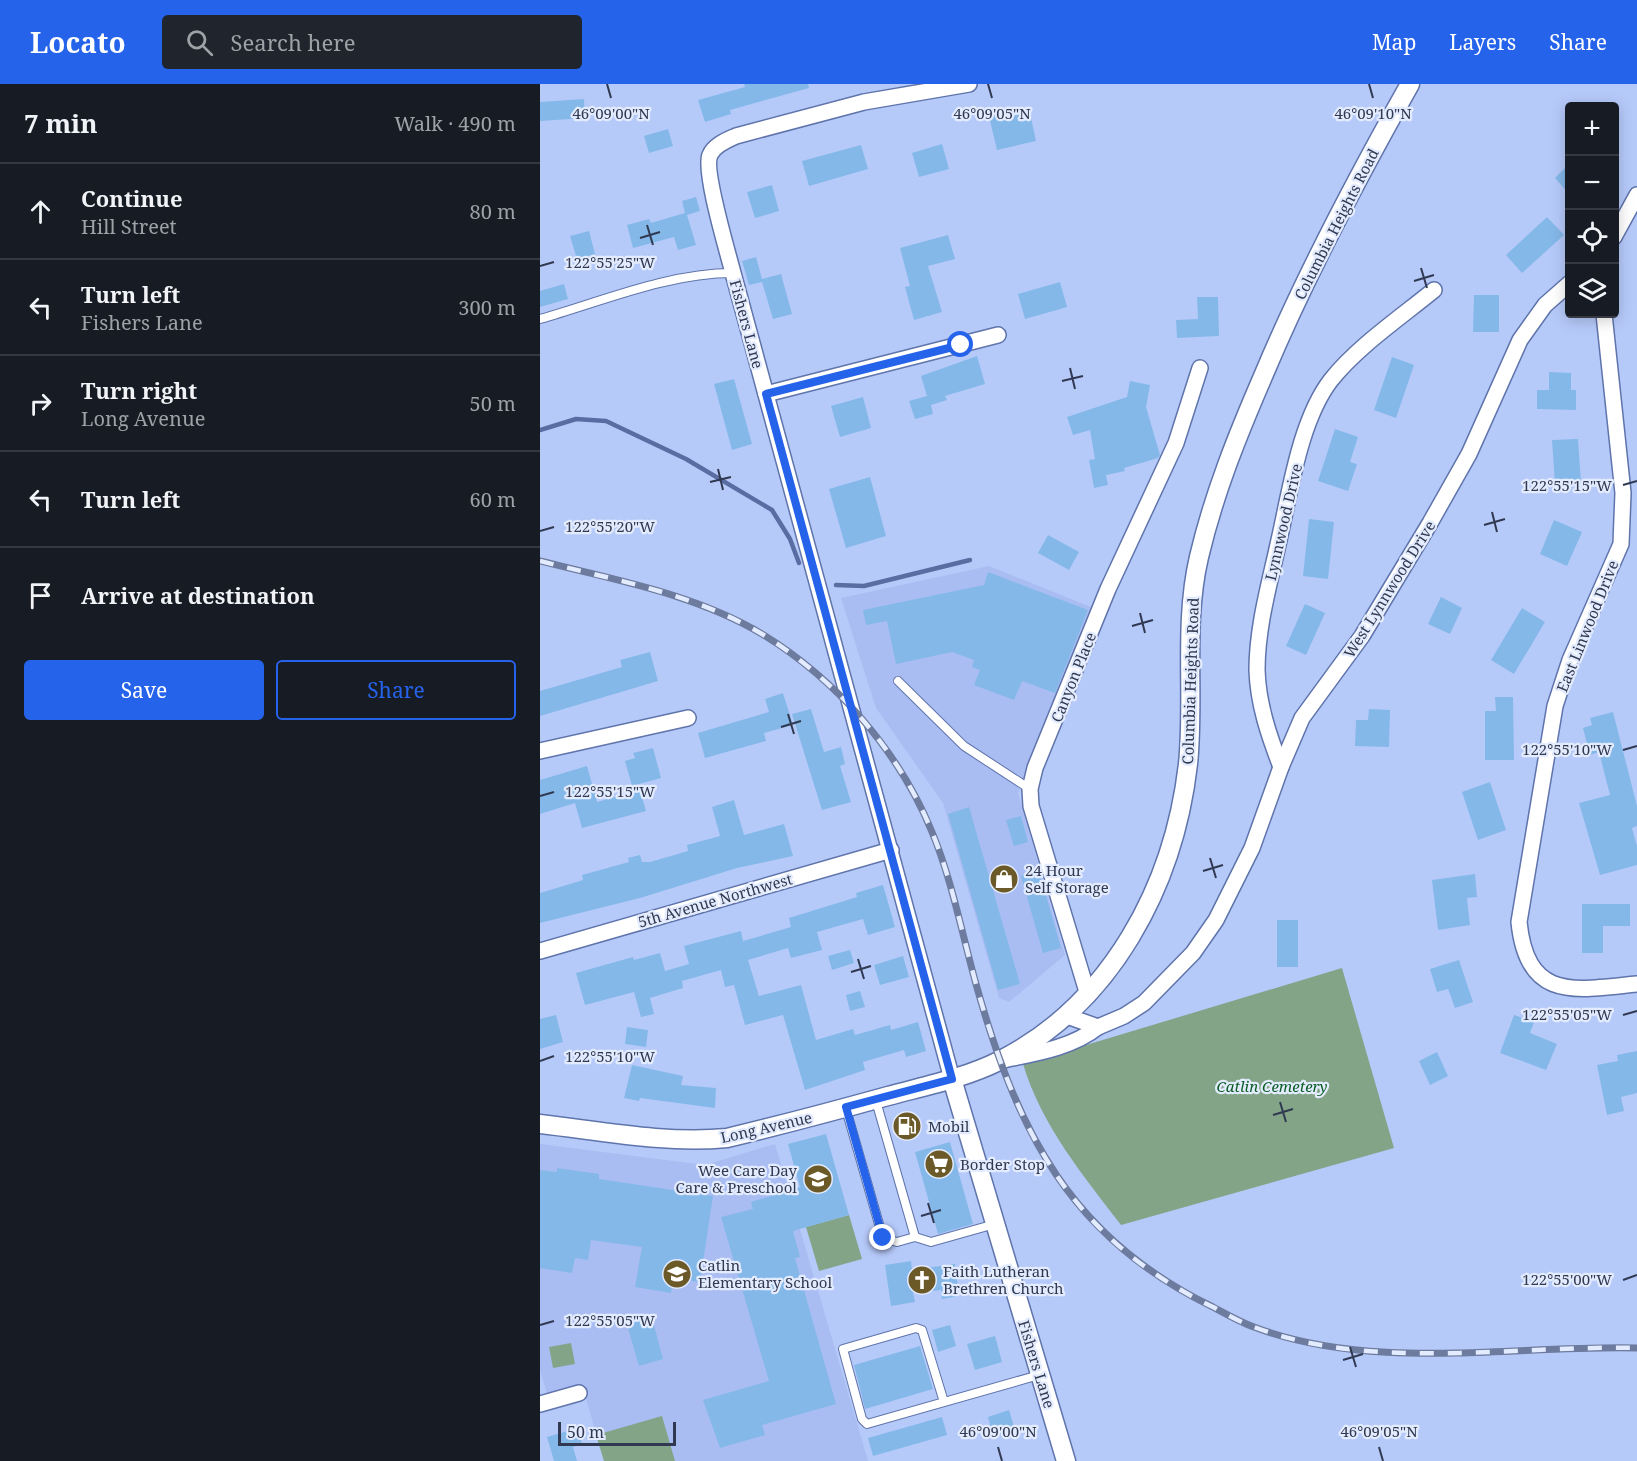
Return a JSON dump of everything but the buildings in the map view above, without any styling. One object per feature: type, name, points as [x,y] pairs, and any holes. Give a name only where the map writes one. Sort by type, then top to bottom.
[{"type":"street","name":"Fishers Lane","points":[[969,84],[864,102],[736,136],[720,144],[710,155],[709,173],[733,273],[952,1079],[1066,1461]]},
{"type":"street","name":"Columbia Heights Road","points":[[952,1079],[999,1061],[1067,1016],[1088,995],[1119,957],[1142,919],[1173,841],[1188,763],[1191,611],[1198,562],[1211,509],[1229,454],[1311,267],[1410,84]]},
{"type":"street","points":[[1619,228],[1637,195]]},
{"type":"street","name":"West Lynnwood Drive","points":[[999,1061],[1039,1053],[1086,1037],[1098,1027],[1124,1016],[1144,1003],[1193,953],[1216,920],[1252,848],[1302,717],[1362,636],[1469,454],[1520,340],[1545,305],[1565,287]]},
{"type":"street","name":"Lynnwood Drive","points":[[1281,767],[1267,730],[1257,669],[1264,606],[1293,469],[1316,407],[1330,381],[1350,360],[1434,290]]},
{"type":"street","name":"East Linwood Drive","points":[[1604,318],[1623,494],[1621,544],[1570,660],[1555,706],[1519,922],[1521,945],[1530,965],[1553,984],[1569,988],[1637,984]]},
{"type":"street","points":[[766,394],[998,335]]},
{"type":"street","name":"Canyon Place","points":[[1088,995],[1031,806],[1030,789],[1035,768],[1108,589],[1176,443],[1200,368]]},
{"type":"street","points":[[540,751],[688,718]]},
{"type":"street","name":"5th Avenue Northwest","points":[[540,951],[891,850]]},
{"type":"street","points":[[1067,1016],[1098,1027]]},
{"type":"street","name":"Long Avenue","points":[[540,1124],[706,1140],[738,1135],[952,1079]]},
{"type":"street","points":[[540,1404],[579,1393]]},
{"type":"lane","points":[[540,319],[679,278],[704,273],[733,273]]},
{"type":"lane","points":[[898,681],[964,746],[1030,789]]},
{"type":"lane","points":[[876,1099],[915,1237]]},
{"type":"lane","points":[[846,1107],[883,1238],[897,1242],[915,1237],[931,1242],[995,1224]]},
{"type":"lane","points":[[944,1402],[922,1330],[916,1328],[843,1349],[862,1419],[867,1424],[1040,1375]]},
{"type":"shaded area","points":[[989,566],[1091,607],[1018,793],[1065,955],[1009,1002],[999,998],[943,803],[876,708],[841,598]]},
{"type":"shaded area","name":"Catlin Elementary School","points":[[540,1144],[705,1165],[775,1144],[868,1461],[604,1461],[582,1385],[547,1394],[540,1370]]},
{"type":"green space","name":"Catlin Cemetery","points":[[1342,968],[1394,1148],[1121,1225],[1064,1149],[1041,1108],[1023,1064]]},
{"type":"green space","points":[[849,1215],[862,1259],[819,1271],[806,1227]]},
{"type":"green space","points":[[571,1343],[575,1364],[553,1368],[549,1347]]},
{"type":"green space","points":[[662,1416],[675,1461],[604,1461],[596,1435]]},
{"type":"waterway","points":[[540,430],[576,419],[606,421],[686,459],[772,510],[790,539],[799,563]]},
{"type":"waterway","points":[[836,585],[864,586],[970,560]]},
{"type":"railway","points":[[540,561],[682,598],[736,620],[789,652],[840,695],[862,720],[902,773],[932,832],[951,888],[992,1037],[1010,1087],[1031,1133],[1056,1175],[1086,1213],[1121,1248],[1163,1279],[1254,1327],[1299,1341],[1346,1349],[1395,1353],[1444,1353],[1637,1348]]},
{"type":"place","name":"24 Hour Self Storage","points":[[1004,879]]},
{"type":"place","name":"Mobil","points":[[907,1126]]},
{"type":"place","name":"Border Stop","points":[[939,1164]]},
{"type":"place","name":"Wee Care Day Care & Preschool","points":[[818,1179]]},
{"type":"place","name":"Catlin Elementary School","points":[[677,1274]]},
{"type":"place","name":"Faith Lutheran Brethren Church","points":[[922,1280]]},
{"type":"route","points":[[883,1238],[846,1107],[952,1079],[854,711],[766,394],[961,345]]}]
